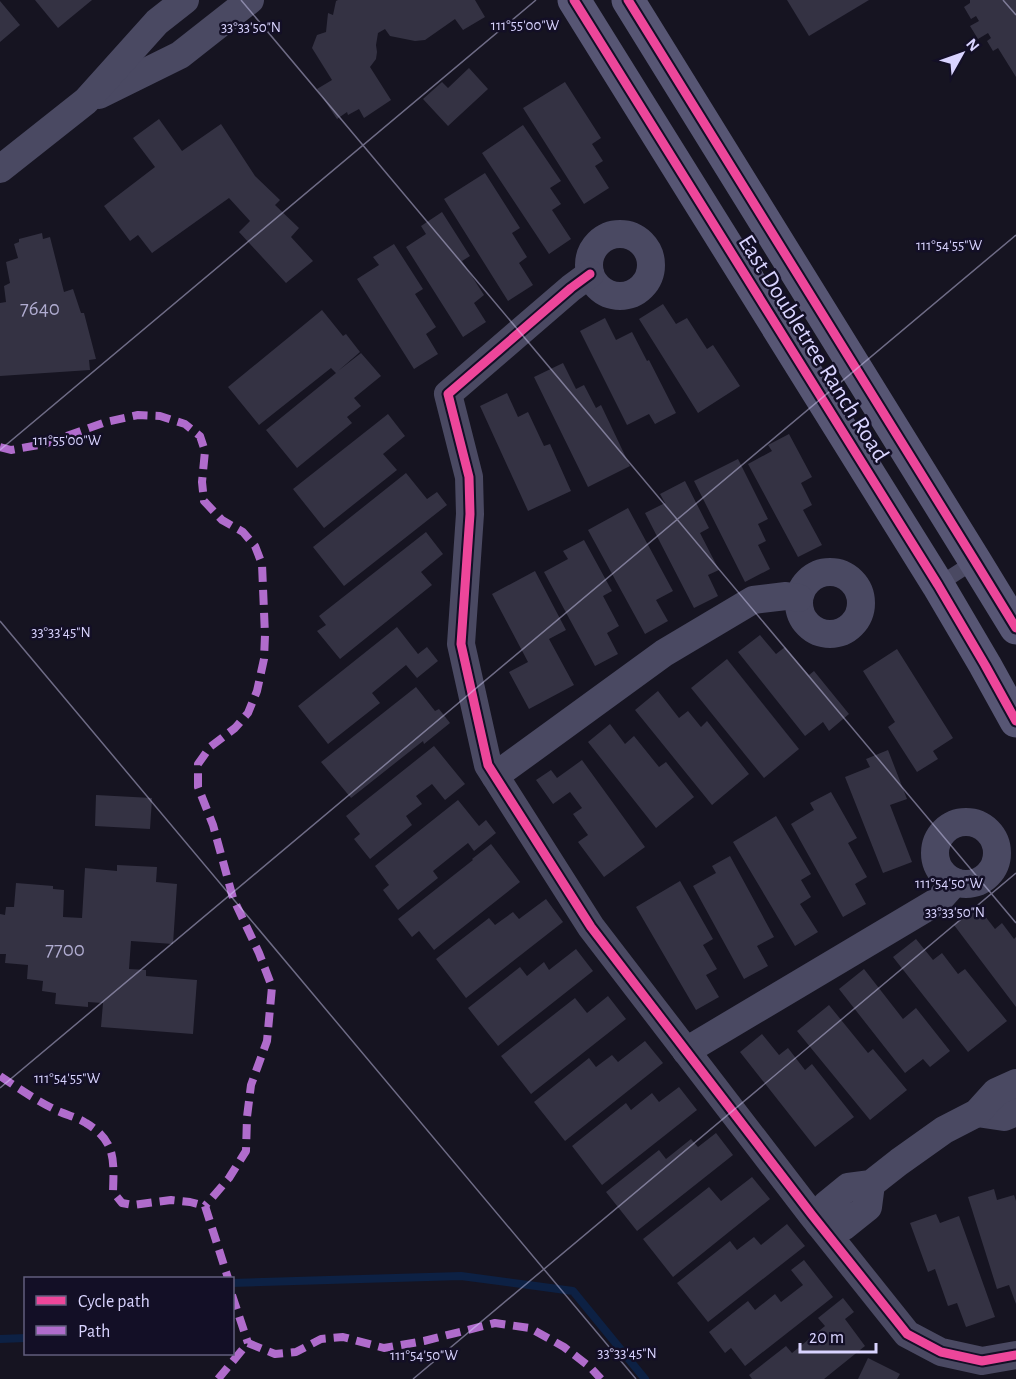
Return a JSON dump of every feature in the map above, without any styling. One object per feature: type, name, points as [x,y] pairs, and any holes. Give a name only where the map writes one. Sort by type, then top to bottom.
[{"type":"main road","name":"East Doubletree Ranch Road","points":[[574,0],[938,585],[1016,721]]},
{"type":"main road","name":"East Doubletree Ranch Road","points":[[628,0],[1016,628]]},
{"type":"street","points":[[0,168],[86,101],[157,22],[185,0]]},
{"type":"street","points":[[86,101],[180,56],[250,0]]},
{"type":"street","points":[[590,274],[448,394],[469,477],[470,514],[461,644],[488,765],[591,927],[819,1224],[907,1334],[941,1352],[982,1361],[1016,1355]]},
{"type":"street","points":[[495,776],[664,653],[753,600],[786,596],[799,598]]},
{"type":"street","points":[[686,1051],[938,901],[955,882]]},
{"type":"street","points":[[819,1224],[826,1205],[849,1187],[871,1184],[944,1130],[977,1113],[996,1092],[1016,1083]]},
{"type":"street","points":[[977,1113],[1004,1117],[1016,1112]]},
{"type":"lane","points":[[938,585],[975,561]]},
{"type":"building","points":[[35,0],[92,0],[58,28]]},
{"type":"building","points":[[338,0],[475,0],[485,17],[463,30],[455,19],[425,40],[415,41],[390,36],[385,29],[378,33],[376,59],[370,67],[391,100],[364,118],[359,109],[348,115],[347,112],[337,119],[317,89],[332,80],[312,48],[317,35],[326,32],[328,13],[333,15]]},
{"type":"building","points":[[787,0],[869,0],[809,36]]},
{"type":"building","points":[[970,0],[1016,0],[1016,77],[998,48],[993,51],[987,41],[991,38],[988,33],[978,39],[970,26],[979,21],[976,16],[971,19],[964,7],[970,3]]},
{"type":"building","points":[[0,1],[20,25],[0,42]]},
{"type":"building","points":[[469,68],[488,89],[448,126],[423,99],[442,82],[448,88]]},
{"type":"building","points":[[565,82],[601,138],[592,144],[603,161],[595,166],[609,188],[584,204],[523,108]]},
{"type":"building","points":[[159,119],[182,151],[221,124],[255,176],[280,200],[275,205],[299,228],[291,237],[313,261],[286,283],[239,232],[250,221],[229,198],[152,253],[138,235],[130,241],[104,206],[155,167],[133,138]]},
{"type":"building","points":[[523,125],[561,181],[550,188],[561,204],[552,210],[571,239],[549,254],[482,153]]},
{"type":"building","points":[[485,173],[520,228],[512,233],[527,257],[519,263],[533,285],[508,301],[444,199]]},
{"type":"building","points":[[442,212],[470,256],[462,261],[484,295],[474,303],[486,322],[463,337],[406,247],[426,234],[421,226]]},
{"type":"building","points":[[42,233],[43,239],[50,237],[64,292],[73,289],[81,313],[84,313],[96,359],[89,360],[90,370],[0,376],[0,303],[6,302],[4,286],[10,283],[6,262],[18,258],[14,244],[19,242],[19,239]]},
{"type":"building","points":[[394,244],[423,289],[415,294],[436,327],[426,334],[438,354],[414,369],[357,279],[379,265],[373,257]]},
{"type":"building","points":[[663,304],[676,324],[687,318],[707,349],[713,345],[740,386],[698,413],[639,319]]},
{"type":"building","points":[[322,310],[343,336],[346,334],[360,352],[338,371],[361,353],[381,376],[354,398],[361,406],[347,417],[352,423],[297,468],[266,430],[336,373],[331,368],[259,425],[228,387]]},
{"type":"building","points":[[605,318],[616,340],[632,332],[676,413],[655,424],[649,414],[627,425],[580,331]]},
{"type":"building","points":[[563,363],[576,389],[584,385],[596,408],[601,405],[630,466],[588,487],[534,377]]},
{"type":"building","points":[[507,393],[518,417],[528,412],[544,446],[550,444],[571,491],[528,511],[480,406]]},
{"type":"building","points":[[388,414],[405,436],[383,454],[397,470],[324,528],[293,489]]},
{"type":"building","points":[[789,434],[812,477],[801,483],[812,505],[803,510],[822,545],[798,557],[748,464],[772,451],[768,445]]},
{"type":"building","points":[[738,459],[768,519],[758,524],[766,541],[758,545],[770,569],[745,582],[694,481]]},
{"type":"building","points":[[406,473],[427,499],[437,492],[447,505],[344,586],[313,547]]},
{"type":"building","points":[[685,481],[709,528],[700,533],[719,570],[708,575],[718,596],[694,608],[645,513],[665,503],[660,494]]},
{"type":"building","points":[[628,508],[673,591],[656,600],[668,621],[645,634],[588,530]]},
{"type":"building","points":[[426,532],[443,554],[421,572],[432,585],[340,659],[317,631],[326,625],[319,616]]},
{"type":"building","points":[[584,540],[612,591],[603,596],[619,626],[607,633],[618,654],[595,666],[544,572],[568,559],[563,551]]},
{"type":"building","points":[[535,571],[566,630],[549,639],[574,685],[529,709],[509,672],[528,662],[492,594]]},
{"type":"building","points":[[397,627],[418,654],[427,647],[438,661],[417,678],[406,665],[372,693],[380,703],[328,744],[298,706]]},
{"type":"building","points":[[760,635],[776,654],[785,647],[809,675],[814,671],[849,714],[829,731],[823,722],[805,736],[738,652]]},
{"type":"building","points":[[897,649],[953,738],[933,751],[938,759],[917,772],[888,727],[895,722],[863,671]]},
{"type":"building","points":[[727,659],[799,749],[764,778],[691,688]]},
{"type":"building","points":[[416,687],[435,711],[439,709],[450,723],[424,744],[423,741],[351,798],[321,762]]},
{"type":"building","points":[[658,691],[679,718],[688,711],[701,727],[707,721],[749,774],[712,805],[635,710]]},
{"type":"building","points":[[610,724],[625,744],[634,736],[659,767],[666,762],[694,797],[656,828],[588,742]]},
{"type":"building","points":[[434,746],[465,784],[445,800],[432,784],[416,796],[422,804],[406,816],[412,825],[370,859],[354,839],[360,834],[346,816]]},
{"type":"building","points":[[888,750],[907,799],[890,805],[912,862],[883,873],[845,777],[870,767],[866,759]]},
{"type":"building","points":[[582,760],[645,847],[604,877],[578,842],[588,835],[573,814],[582,808],[570,792],[553,804],[536,780],[551,770],[557,778]]},
{"type":"building","points":[[831,792],[857,838],[848,843],[867,877],[855,884],[866,904],[843,917],[791,824],[814,810],[810,803]]},
{"type":"building","points":[[96,795],[152,798],[150,829],[95,826]]},
{"type":"building","points":[[458,800],[479,826],[486,820],[496,833],[474,851],[468,843],[433,871],[438,878],[398,910],[383,890],[389,885],[375,866]]},
{"type":"building","points":[[776,816],[811,874],[801,880],[811,897],[800,904],[818,932],[795,946],[733,842]]},
{"type":"building","points":[[491,844],[520,882],[434,950],[419,931],[412,937],[398,919]]},
{"type":"building","points":[[730,856],[774,937],[757,946],[768,966],[744,979],[693,886],[716,873],[712,866]]},
{"type":"building","points":[[117,865],[157,867],[156,882],[177,884],[173,944],[131,941],[129,969],[146,970],[146,976],[197,980],[193,1034],[101,1027],[103,1003],[88,1002],[88,1007],[55,1004],[56,993],[42,991],[43,981],[27,979],[28,965],[5,963],[6,954],[0,954],[0,914],[5,915],[6,907],[14,907],[16,883],[53,886],[53,889],[64,890],[63,917],[82,918],[85,868],[117,871]]},
{"type":"building","points":[[680,881],[713,939],[703,945],[717,969],[706,975],[719,997],[696,1010],[636,907]]},
{"type":"building","points":[[546,899],[563,922],[466,998],[436,959],[489,918],[495,925],[513,912],[519,919]]},
{"type":"building","points":[[978,907],[995,929],[1002,923],[1014,939],[1016,937],[1016,1007],[954,925]]},
{"type":"building","points":[[916,939],[933,960],[942,953],[958,974],[965,969],[1007,1021],[968,1052],[893,957]]},
{"type":"building","points":[[576,949],[593,971],[498,1046],[468,1008],[520,967],[527,976],[544,962],[549,970]]},
{"type":"building","points":[[864,969],[903,1019],[916,1008],[950,1051],[930,1067],[923,1059],[905,1073],[839,989]]},
{"type":"building","points":[[608,996],[626,1019],[531,1094],[501,1056],[575,998],[587,1013]]},
{"type":"building","points":[[829,1005],[868,1053],[873,1049],[907,1090],[870,1120],[797,1031]]},
{"type":"building","points":[[762,1034],[779,1055],[788,1048],[805,1070],[812,1064],[854,1117],[815,1147],[740,1052]]},
{"type":"building","points":[[645,1041],[663,1063],[565,1141],[534,1102],[589,1058],[596,1067],[612,1055],[618,1062]]},
{"type":"building","points":[[679,1087],[697,1110],[602,1185],[572,1146],[626,1103],[631,1110],[652,1093],[659,1102]]},
{"type":"building","points":[[716,1133],[733,1155],[637,1231],[606,1192],[659,1150],[666,1159],[691,1139],[698,1147]]},
{"type":"building","points":[[752,1177],[770,1199],[673,1277],[643,1239],[709,1187],[721,1201]]},
{"type":"building","points":[[994,1189],[997,1200],[1014,1195],[1016,1201],[1016,1304],[1009,1285],[997,1289],[968,1197]]},
{"type":"building","points":[[936,1214],[940,1223],[959,1216],[995,1317],[966,1327],[957,1303],[948,1306],[935,1269],[928,1272],[910,1223]]},
{"type":"building","points":[[787,1224],[805,1246],[708,1322],[677,1283],[730,1241],[737,1250],[754,1237],[761,1245]]},
{"type":"building","points":[[804,1260],[833,1297],[745,1366],[731,1348],[725,1353],[709,1332],[748,1301],[755,1310],[775,1294],[781,1302],[803,1285],[791,1270]]},
{"type":"building","points":[[843,1298],[854,1312],[845,1319],[865,1346],[824,1379],[752,1379],[749,1375],[786,1346],[792,1353],[825,1326],[818,1318]]},
{"type":"building","points":[[868,1358],[900,1374],[897,1379],[858,1379]]},
{"type":"waterway","points":[[234,1283],[461,1276],[573,1291],[645,1379]]},
{"type":"waterway","points":[[0,1339],[24,1338]]},
{"type":"marked path","points":[[0,447],[11,450],[44,444],[106,422],[138,415],[160,416],[185,424],[200,436],[205,451],[202,482],[204,501],[222,520],[243,532],[255,546],[262,564],[265,635],[264,659],[257,691],[248,713],[235,728],[210,747],[198,764],[198,787],[213,825],[233,898],[272,987],[267,1041],[251,1085],[246,1151],[229,1178],[205,1206]]},
{"type":"marked path","points":[[0,1076],[42,1103],[83,1121],[103,1137],[108,1144],[113,1161],[113,1192],[122,1203],[133,1205],[171,1200],[205,1206]]},
{"type":"marked path","points":[[205,1206],[228,1277]]},
{"type":"marked path","points":[[234,1301],[248,1343]]},
{"type":"marked path","points":[[218,1379],[248,1343],[275,1354],[296,1352],[321,1339],[343,1337],[384,1348],[424,1341],[495,1323],[530,1328],[564,1347],[590,1367],[601,1379]]},
{"type":"cycle path","points":[[574,0],[938,585],[1016,721]]},
{"type":"cycle path","points":[[628,0],[1016,628]]},
{"type":"cycle path","points":[[590,274],[448,394],[469,477],[470,514],[461,644],[488,765],[591,927],[812,1215],[907,1334],[941,1352],[982,1361],[1016,1355]]}]
